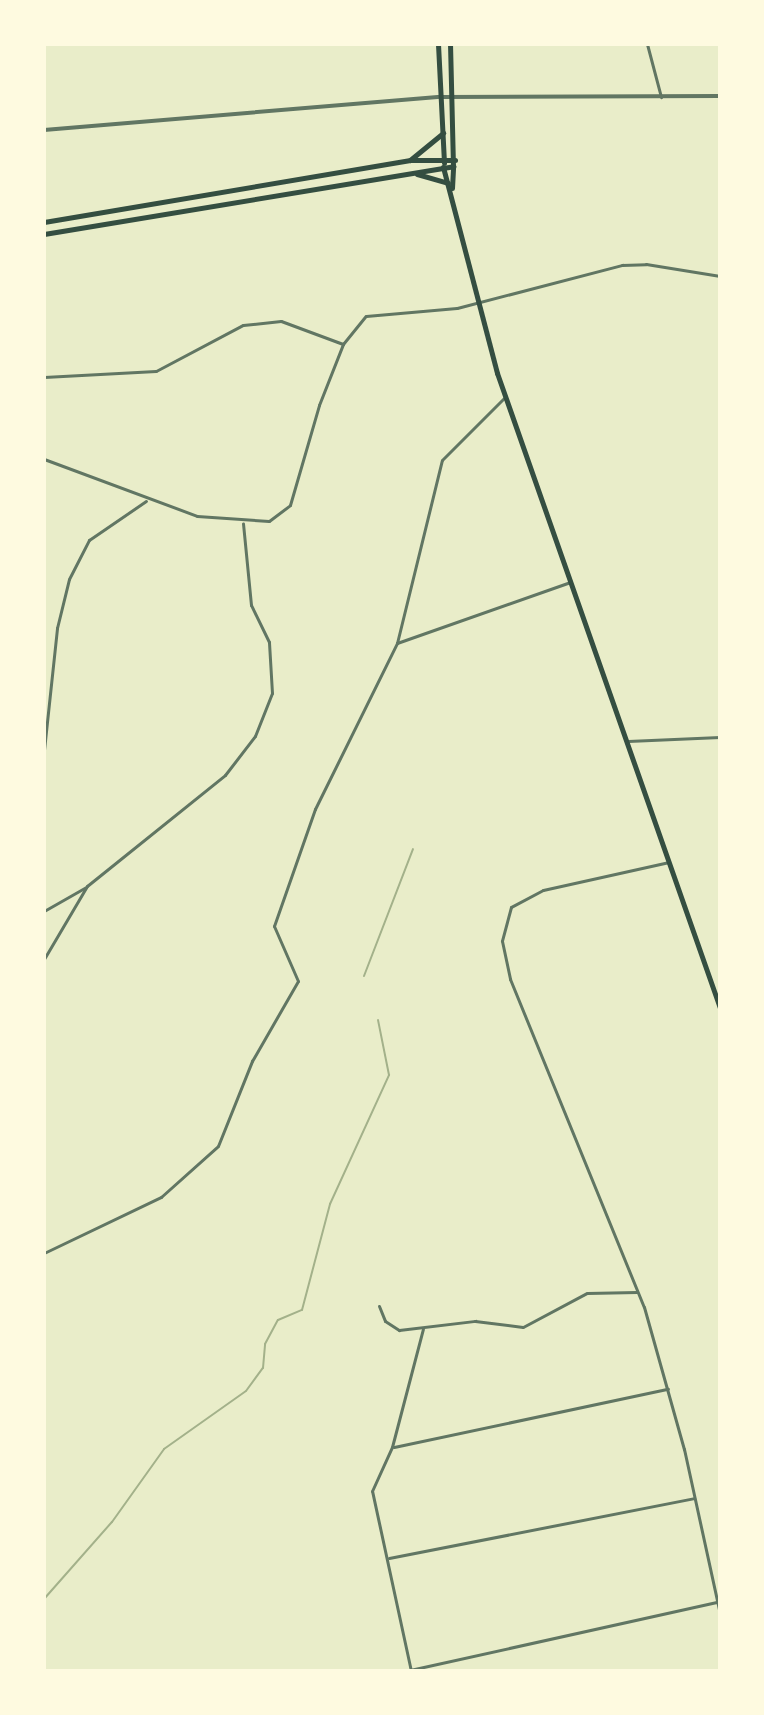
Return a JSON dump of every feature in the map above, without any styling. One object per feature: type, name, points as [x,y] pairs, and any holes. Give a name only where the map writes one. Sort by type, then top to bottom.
[{"type":"main road","points":[[438,44],[444,165],[476,303],[505,397],[720,1008]]},
{"type":"main road","points":[[450,44],[454,97],[454,163],[450,186]]},
{"type":"main road","points":[[410,160],[443,133]]},
{"type":"main road","points":[[44,222],[410,160],[444,165]]},
{"type":"main road","points":[[44,234],[412,173],[454,163]]},
{"type":"main road","points":[[412,173],[450,186]]},
{"type":"street","points":[[647,44],[661,97]]},
{"type":"street","points":[[44,130],[441,97],[720,96]]},
{"type":"street","points":[[44,459],[146,501],[243,522],[269,521],[290,505],[319,405],[343,344],[366,316],[476,303],[622,265],[646,264],[720,276]]},
{"type":"street","points":[[44,377],[156,371],[243,325],[281,321],[343,344]]},
{"type":"street","points":[[44,1253],[161,1197],[218,1146],[252,1061],[298,981],[274,926],[315,809],[397,643],[442,460],[505,397]]},
{"type":"street","points":[[44,750],[57,628],[69,579],[89,540],[146,501]]},
{"type":"street","points":[[44,911],[87,886],[225,775],[255,736],[272,693],[269,642],[251,605],[243,522]]},
{"type":"street","points":[[397,643],[570,582]]},
{"type":"street","points":[[628,741],[720,737]]},
{"type":"street","points":[[669,862],[543,890],[511,907],[502,941],[510,979],[638,1292],[668,1389],[720,1614]]},
{"type":"street","points":[[44,959],[87,886]]},
{"type":"street","points":[[44,1009],[44,1030]]},
{"type":"street","points":[[379,1306],[385,1321],[399,1330],[475,1321],[523,1327],[587,1293],[638,1292]]},
{"type":"street","points":[[423,1329],[392,1447],[372,1491],[389,1558],[397,1621],[410,1670],[717,1602]]},
{"type":"street","points":[[392,1447],[668,1389]]},
{"type":"street","points":[[389,1558],[694,1498]]},
{"type":"waterway","points":[[364,976],[413,849]]},
{"type":"waterway","points":[[44,1599],[112,1522],[164,1449],[246,1391],[263,1368],[265,1344],[278,1320],[302,1310],[330,1204],[389,1075],[378,1020]]}]
